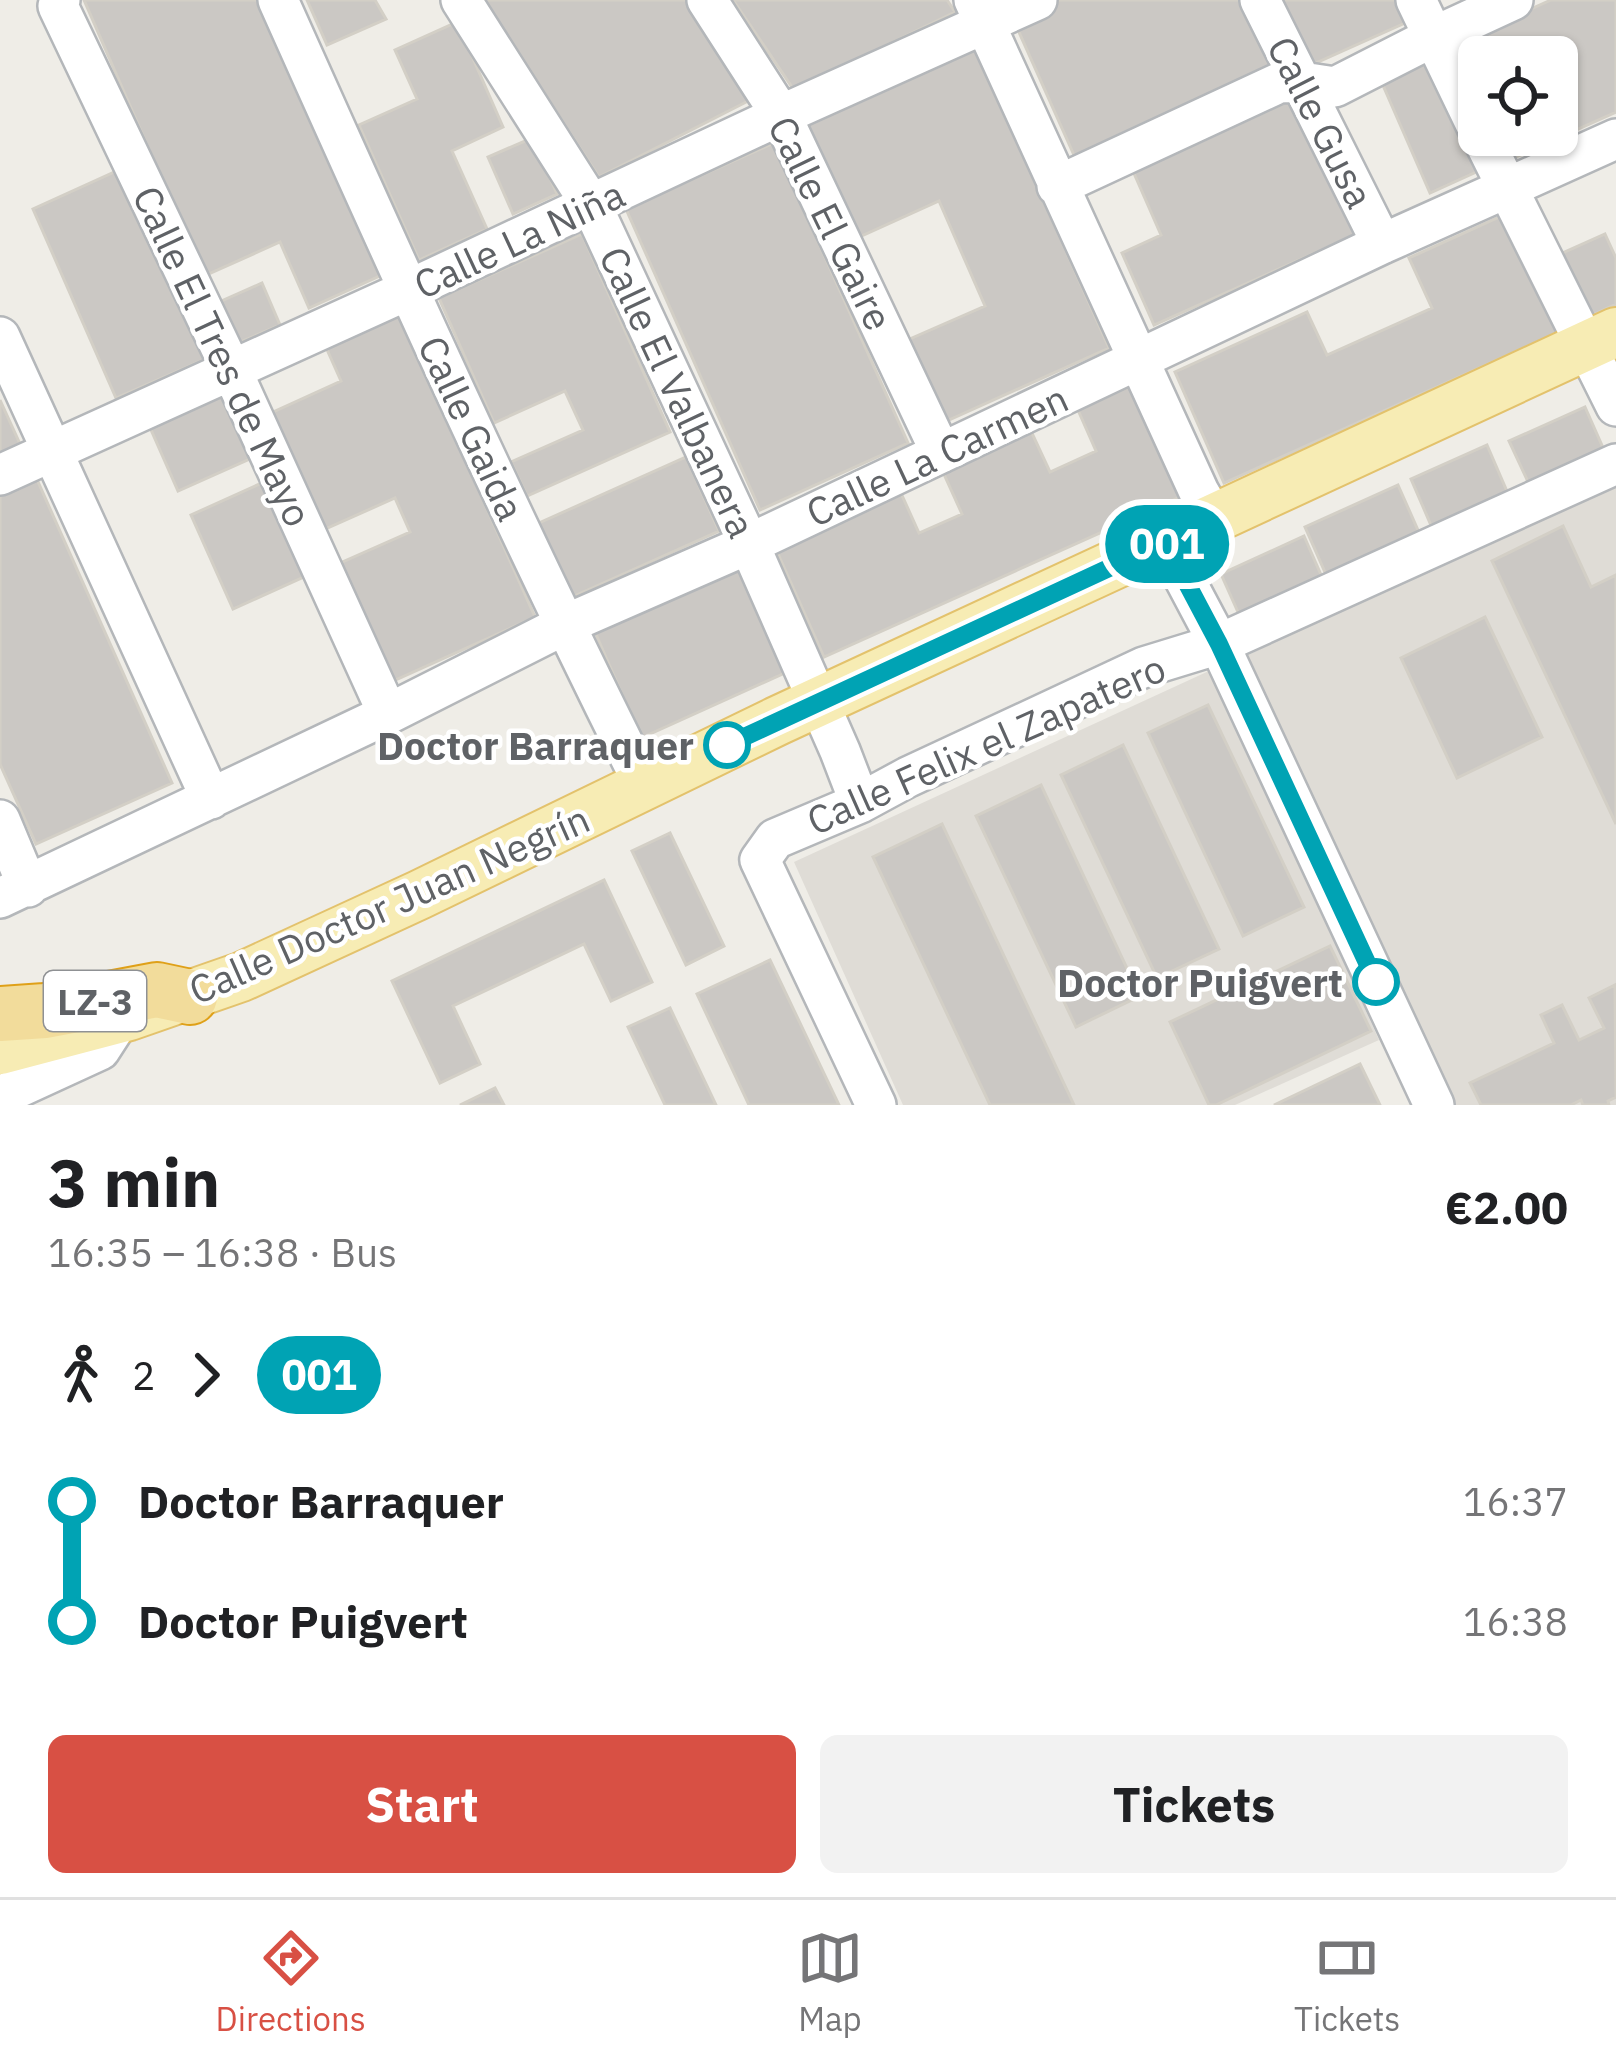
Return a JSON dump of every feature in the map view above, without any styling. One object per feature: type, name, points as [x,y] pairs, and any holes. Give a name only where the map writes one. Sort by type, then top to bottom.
[{"type":"highway","name":"LZ-3","points":[[0,1014],[45,1011],[157,990],[190,997]]},
{"type":"main road","name":"Calle Doctor Juan Negrín","points":[[0,1050],[190,997],[307,948],[818,701],[1601,339]]},
{"type":"street","name":"Calle El Tres de Mayo","points":[[60,0],[58,6],[388,714]]},
{"type":"street","name":"Calle Gaida","points":[[278,0],[564,626],[645,787]]},
{"type":"street","name":"Calle El Valbanera","points":[[460,0],[592,206],[749,544],[860,803]]},
{"type":"street","name":"Calle El Gaire","points":[[707,0],[782,115],[941,454]]},
{"type":"street","name":"Calle La Niña","points":[[0,475],[592,206],[782,115],[977,8],[1036,0]]},
{"type":"street","name":"Calle Gusa","points":[[1260,0],[1382,244]]},
{"type":"street","points":[[1416,0],[1458,88]]},
{"type":"street","points":[[1058,186],[1279,83],[1335,87],[1513,0]]},
{"type":"street","points":[[977,8],[1214,518]]},
{"type":"street","name":"Calle La Carmen","points":[[14,892],[564,626],[1616,139]]},
{"type":"street","points":[[1492,156],[1601,339],[1616,406]]},
{"type":"street","points":[[0,337],[211,799]]},
{"type":"street","name":"Calle Felix el Zapatero","points":[[876,1105],[760,860],[775,839],[1144,667],[1219,644],[1616,464]]},
{"type":"street","points":[[1165,542],[1219,644],[1434,1105]]},
{"type":"street","points":[[0,820],[14,892]]},
{"type":"street","points":[[0,1096],[100,1050],[120,1018]]},
{"type":"shaded area","points":[[1616,479],[1616,1105],[1455,1105],[1248,655]]},
{"type":"shaded area","points":[[1211,670],[1379,1040],[1235,1105],[903,1105],[794,862]]},
{"type":"building","points":[[84,0],[258,0],[384,274],[309,308],[280,242],[204,276]]},
{"type":"building","points":[[307,0],[375,0],[386,19],[327,45]]},
{"type":"building","points":[[483,0],[689,0],[754,98],[599,177]]},
{"type":"building","points":[[733,0],[947,0],[955,12],[794,90]]},
{"type":"building","points":[[1059,0],[1245,0],[1278,74],[1078,164],[1014,21]]},
{"type":"building","points":[[1280,0],[1395,0],[1405,23],[1309,66]]},
{"type":"building","points":[[1551,0],[1616,0],[1616,112],[1578,129],[1578,36],[1471,36]]},
{"type":"building","points":[[457,22],[503,127],[452,151],[487,229],[419,260],[359,125],[417,99],[395,50]]},
{"type":"building","points":[[975,46],[1109,348],[940,424],[903,342],[985,306],[939,201],[857,238],[806,123]]},
{"type":"building","points":[[1437,59],[1458,107],[1458,156],[1480,156],[1485,168],[1430,193],[1382,83]]},
{"type":"building","points":[[1296,98],[1357,234],[1154,325],[1122,253],[1161,235],[1133,171]]},
{"type":"building","points":[[532,138],[557,194],[513,214],[488,157]]},
{"type":"building","points":[[774,143],[908,443],[760,510],[626,209]]},
{"type":"building","points":[[121,169],[205,359],[116,398],[33,209]]},
{"type":"building","points":[[1506,214],[1559,332],[1224,483],[1175,372],[1307,312],[1327,355],[1432,308],[1409,258]]},
{"type":"building","points":[[582,234],[670,432],[527,496],[511,462],[583,430],[565,391],[494,423],[439,298]]},
{"type":"building","points":[[1605,234],[1616,258],[1616,304],[1586,318],[1558,255]]},
{"type":"building","points":[[262,283],[280,325],[236,344],[217,303]]},
{"type":"building","points":[[399,311],[535,617],[391,682],[338,564],[410,532],[395,498],[323,530],[271,413],[341,381],[325,345]]},
{"type":"building","points":[[1131,386],[1180,497],[824,657],[775,547],[900,491],[919,533],[962,514],[943,472],[1031,431],[1050,472],[1096,451],[1078,410]]},
{"type":"building","points":[[221,390],[252,458],[178,491],[148,423]]},
{"type":"building","points":[[0,400],[20,444],[0,453]]},
{"type":"building","points":[[1585,407],[1604,450],[1529,484],[1509,441]]},
{"type":"building","points":[[1487,445],[1509,496],[1433,530],[1411,479]]},
{"type":"building","points":[[686,457],[719,531],[572,597],[539,523]]},
{"type":"building","points":[[35,475],[172,783],[36,844],[0,764],[0,491]]},
{"type":"building","points":[[264,482],[306,576],[233,609],[191,515]]},
{"type":"building","points":[[1398,485],[1421,537],[1328,579],[1305,527]]},
{"type":"building","points":[[1563,526],[1591,587],[1616,575],[1616,824],[1492,561]]},
{"type":"building","points":[[1304,536],[1325,584],[1242,621],[1221,574]]},
{"type":"building","points":[[740,567],[787,672],[641,738],[595,632]]},
{"type":"building","points":[[1485,617],[1542,737],[1457,778],[1401,658]]},
{"type":"building","points":[[1208,705],[1304,907],[1243,936],[1148,733]]},
{"type":"building","points":[[1123,745],[1219,949],[1157,978],[1061,775]]},
{"type":"building","points":[[1041,785],[1140,996],[1076,1027],[976,816]]},
{"type":"building","points":[[942,824],[1074,1105],[990,1105],[873,857]]},
{"type":"building","points":[[670,833],[724,946],[686,965],[632,851]]},
{"type":"building","points":[[604,880],[652,982],[611,1001],[584,944],[453,1006],[480,1064],[440,1083],[392,981]]},
{"type":"building","points":[[1330,946],[1371,1031],[1209,1105],[1170,1022]]},
{"type":"building","points":[[770,960],[839,1105],[749,1105],[697,994]]},
{"type":"building","points":[[1615,985],[1616,1097],[1609,1105],[1583,1105],[1581,1100],[1571,1105],[1481,1105],[1470,1083],[1554,1043],[1541,1015],[1562,1005],[1579,1040],[1604,1028],[1589,998]]},
{"type":"building","points":[[670,1008],[716,1105],[665,1105],[628,1027]]},
{"type":"building","points":[[1360,1064],[1380,1105],[1274,1105]]},
{"type":"building","points":[[495,1088],[504,1105],[460,1105]]},
{"type":"bus line","name":"001","points":[[727,745],[1165,542],[1219,644],[1376,982]]},
{"type":"place","name":"Doctor Barraquer","points":[[727,745]]},
{"type":"place","name":"Doctor Puigvert","points":[[1376,982]]}]
